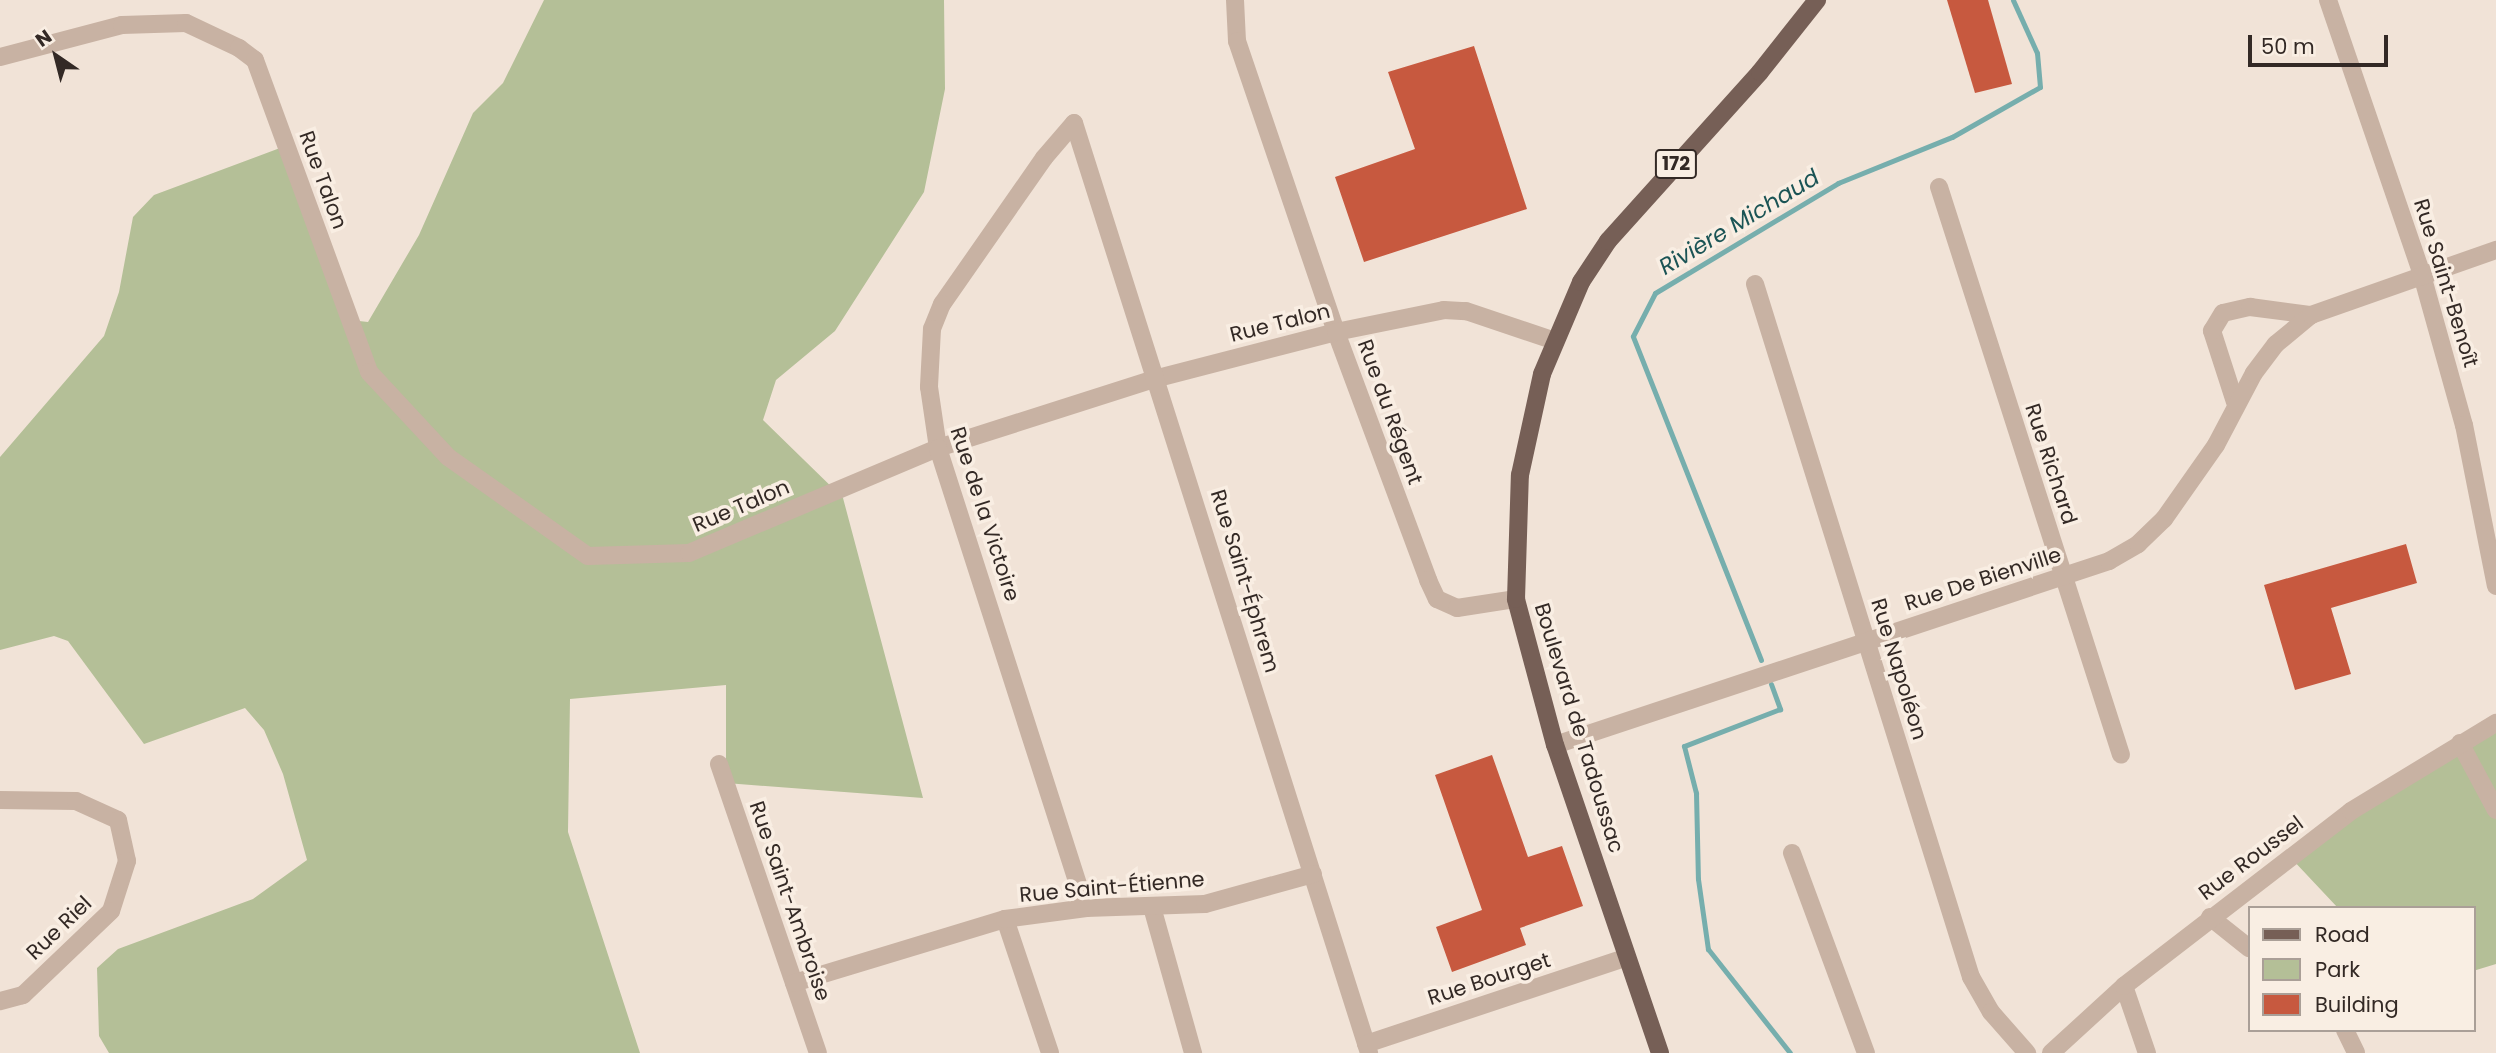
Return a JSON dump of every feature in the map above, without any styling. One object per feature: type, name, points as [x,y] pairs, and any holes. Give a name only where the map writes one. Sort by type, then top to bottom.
[{"type":"main road","name":"Boulevard de Tadoussac","points":[[1660,1053],[1556,745],[1516,599],[1520,475],[1528,424],[1555,341],[1581,282],[1608,241],[1760,72],[1817,0]]},
{"type":"street","name":"Rue du Régent","points":[[1235,0],[1237,40],[1336,332],[1437,599],[1457,608],[1516,599]]},
{"type":"street","name":"Rue Saint-Benoît","points":[[2328,0],[2422,275],[2464,425],[2496,586]]},
{"type":"street","name":"Rue Talon","points":[[0,57],[122,25],[186,23],[239,48],[255,60],[369,372],[448,457],[588,556],[689,553],[938,448],[1158,379],[1336,332],[1444,310],[1466,311],[1555,341]]},
{"type":"street","name":"Rue de la Victoire","points":[[1074,123],[966,268],[937,317],[929,387],[938,448],[1086,908]]},
{"type":"street","name":"Rue Saint-Éphrem","points":[[1074,123],[1158,379],[1368,1049]]},
{"type":"street","name":"Rue Richard","points":[[1939,187],[2062,576],[2122,755]]},
{"type":"street","name":"Rue De Bienville","points":[[1556,745],[2109,561],[2152,532],[2216,445],[2235,402],[2276,344],[2311,315],[2496,250]]},
{"type":"street","name":"Rue Napoléon","points":[[1755,284],[1971,977],[1992,1012],[2027,1053]]},
{"type":"street","name":"Rue De Bienville","points":[[2235,402],[2212,331],[2223,313],[2250,307],[2311,315]]},
{"type":"street","name":"Rue Roussel","points":[[2051,1053],[2124,986],[2210,917],[2351,811],[2496,723]]},
{"type":"street","points":[[2460,743],[2496,810]]},
{"type":"street","name":"Rue Saint-Ambroise","points":[[719,764],[818,1053]]},
{"type":"street","name":"Rue Riel","points":[[0,800],[76,801],[118,820],[127,861],[111,911],[23,995],[0,1001]]},
{"type":"street","points":[[1792,853],[1866,1053]]},
{"type":"street","name":"Rue Saint-Étienne","points":[[794,984],[1005,919],[1086,908],[1205,904],[1313,874]]},
{"type":"street","points":[[1152,907],[1192,1053]]},
{"type":"street","points":[[2210,917],[2248,946]]},
{"type":"street","points":[[1005,919],[1050,1053]]},
{"type":"street","name":"Rue Bourget","points":[[1368,1049],[1627,957]]},
{"type":"street","points":[[2124,986],[2147,1053]]},
{"type":"street","points":[[2346,1032],[2356,1053]]},
{"type":"green space","points":[[544,0],[944,0],[945,89],[924,192],[835,331],[776,380],[763,420],[843,498],[923,798],[726,783],[726,685],[570,699],[568,832],[640,1053],[109,1053],[99,1036],[97,968],[118,949],[253,899],[307,860],[283,774],[264,730],[245,708],[144,744],[68,641],[54,636],[0,650],[0,457],[104,336],[119,292],[133,217],[154,195],[288,145],[359,321],[368,322],[419,235],[473,113],[503,83]]},
{"type":"green space","points":[[2496,730],[2496,964],[2475,970],[2475,906],[2336,906],[2291,858]]},
{"type":"building","points":[[1947,0],[1988,0],[2012,84],[1975,93]]},
{"type":"building","points":[[1474,46],[1527,209],[1364,262],[1335,177],[1415,149],[1388,72]]},
{"type":"building","points":[[2406,544],[2417,583],[2331,608],[2351,674],[2295,690],[2264,585]]},
{"type":"building","points":[[1492,755],[1528,857],[1562,846],[1583,906],[1520,928],[1526,945],[1452,972],[1436,927],[1482,910],[1435,775]]},
{"type":"waterway","name":"Rivière Michaud","points":[[1761,660],[1633,336],[1655,293],[1838,183],[1952,137],[2040,87],[2037,53],[2013,0]]},
{"type":"waterway","name":"Rivière Michaud","points":[[1771,684],[1780,709],[1684,746],[1696,793],[1698,879],[1708,949],[1790,1053]]}]
